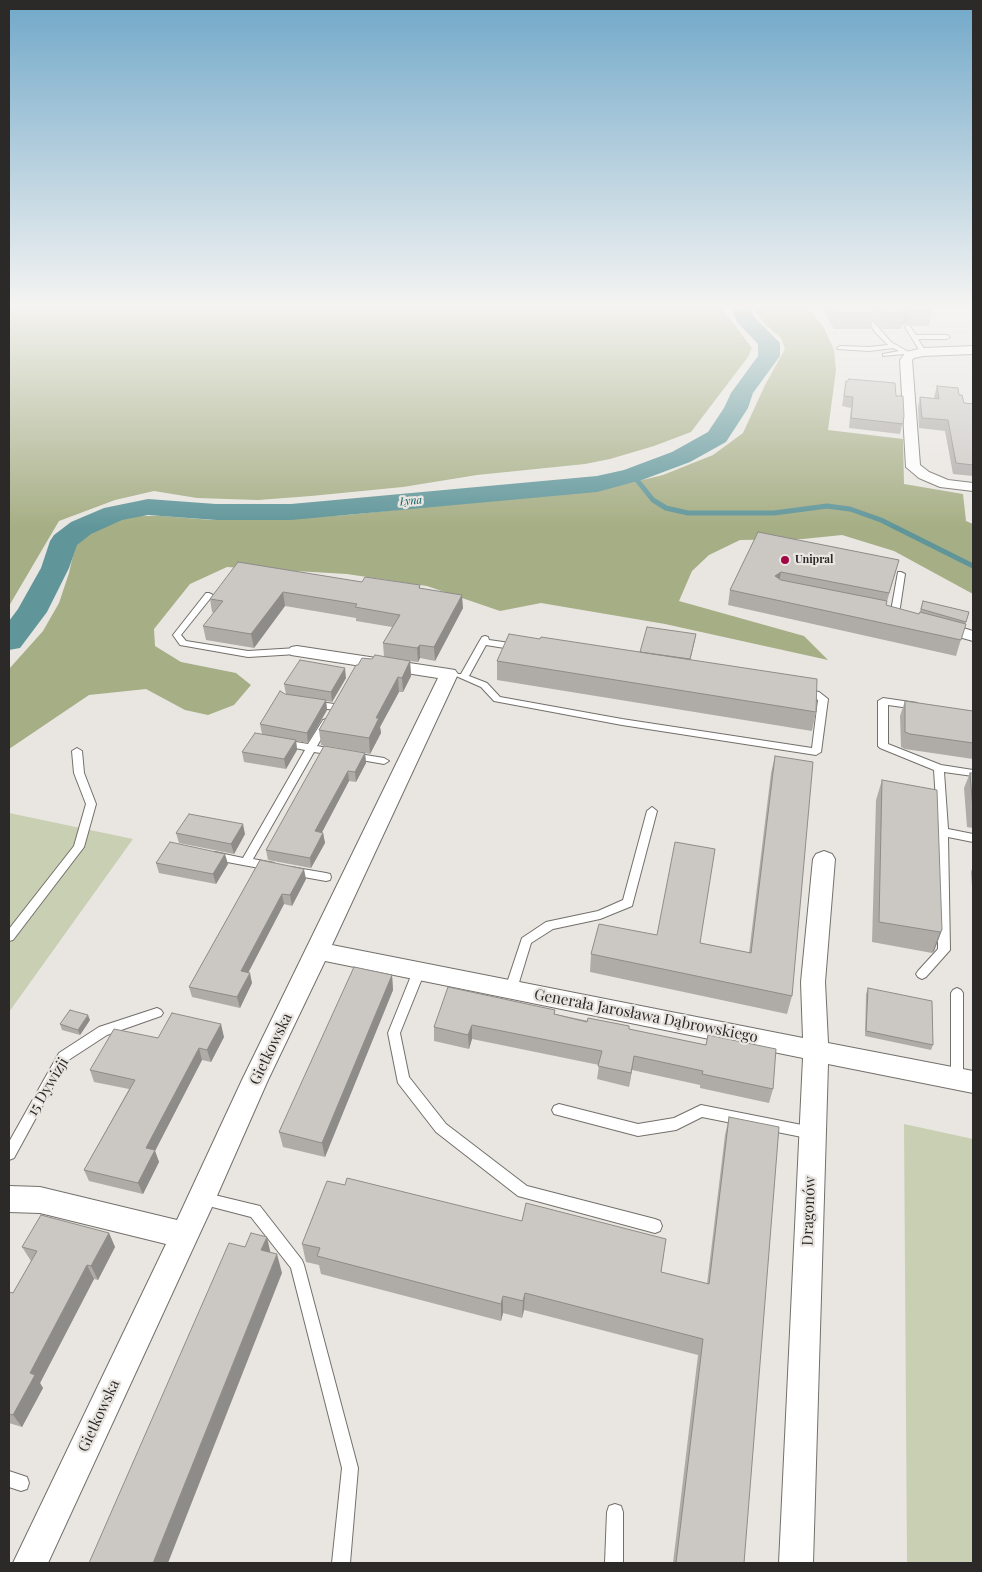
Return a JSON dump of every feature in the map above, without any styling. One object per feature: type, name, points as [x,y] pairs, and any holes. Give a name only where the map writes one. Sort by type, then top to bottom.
[{"type":"street","points":[[907,381],[912,466],[924,475],[945,484],[973,487]]},
{"type":"street","points":[[890,613],[973,636]]},
{"type":"street","points":[[297,651],[360,665],[457,676]]},
{"type":"street","name":"Gietkowska","points":[[30,1563],[202,1198],[255,1080],[457,676]]},
{"type":"street","name":"Dragonów","points":[[796,1563],[816,1050],[813,982],[824,860]]},
{"type":"street","name":"Generała Jarosława Dąbrowskiego","points":[[318,951],[965,1080]]},
{"type":"street","points":[[9,1199],[40,1200],[184,1235]]},
{"type":"lane","points":[[890,613],[901,574]]},
{"type":"lane","points":[[209,595],[177,635],[182,644],[248,654],[297,651]]},
{"type":"lane","points":[[529,649],[484,641],[457,676],[484,685],[497,699],[622,722],[816,752],[823,699],[816,694],[797,691]]},
{"type":"lane","points":[[928,708],[883,701],[883,746],[939,768],[973,773]]},
{"type":"lane","points":[[246,862],[337,704],[306,702]]},
{"type":"lane","points":[[276,742],[384,761]]},
{"type":"lane","points":[[9,937],[79,847],[91,804],[79,773],[77,751]]},
{"type":"lane","points":[[922,974],[944,950],[939,768]]},
{"type":"lane","points":[[511,989],[526,941],[550,926],[600,915],[628,902],[652,811]]},
{"type":"lane","points":[[942,832],[973,838]]},
{"type":"lane","points":[[207,854],[326,878]]},
{"type":"lane","points":[[419,971],[394,1033],[403,1079],[441,1128],[523,1191],[655,1226]]},
{"type":"lane","points":[[957,993],[965,1080]]},
{"type":"lane","name":"15 Dywizji","points":[[9,1154],[63,1057],[103,1031],[156,1013]]},
{"type":"lane","points":[[559,1110],[638,1130],[676,1124],[701,1111],[812,1133]]},
{"type":"lane","points":[[202,1198],[255,1210],[297,1265],[350,1468],[341,1563]]},
{"type":"lane","points":[[614,1563],[615,1512]]},
{"type":"green space","points":[[9,381],[729,381],[691,432],[654,446],[585,464],[477,475],[403,487],[311,496],[258,500],[197,498],[154,491],[115,500],[59,521],[9,606]]},
{"type":"green space","points":[[767,381],[834,381],[828,430],[903,439],[904,484],[963,494],[966,521],[973,524],[973,594],[894,551],[842,535],[803,539],[740,540],[709,555],[692,571],[679,601],[804,636],[828,660],[665,624],[541,603],[500,611],[427,586],[347,574],[227,567],[190,584],[154,629],[155,646],[181,662],[236,673],[251,685],[234,705],[208,715],[185,710],[146,689],[89,695],[9,749],[9,669],[43,631],[59,603],[69,573],[76,542],[99,524],[130,516],[162,516],[212,520],[284,519],[347,515],[609,488],[663,475],[713,455],[743,433]]},
{"type":"green space","points":[[9,813],[133,839],[9,1012]]},
{"type":"green space","points":[[904,1124],[973,1139],[973,1563],[907,1563]]},
{"type":"building","points":[[846,381],[895,383],[896,396],[903,396],[903,424],[851,418],[853,397],[844,396]]},
{"type":"building","points":[[937,386],[958,388],[959,395],[962,395],[964,403],[973,404],[973,465],[956,463],[948,420],[922,418],[920,397],[939,399]]},
{"type":"building","points":[[758,532],[899,560],[889,593],[781,572],[775,576],[781,580],[887,601],[886,605],[966,624],[961,640],[730,590]]},
{"type":"building","points":[[238,562],[362,582],[365,577],[420,585],[419,588],[462,595],[434,647],[420,645],[417,648],[383,643],[400,615],[355,607],[357,604],[283,592],[251,634],[203,626],[223,601],[210,599]]},
{"type":"building","points":[[923,601],[969,612],[966,622],[921,609]]},
{"type":"building","points":[[647,627],[696,634],[690,659],[640,652]]},
{"type":"building","points":[[509,634],[540,639],[541,637],[817,679],[816,712],[497,661]]},
{"type":"building","points":[[375,655],[410,661],[402,678],[398,677],[376,718],[379,718],[369,738],[319,730],[356,665],[358,665],[362,658],[372,659]]},
{"type":"building","points":[[300,660],[345,668],[331,692],[284,684]]},
{"type":"building","points":[[280,691],[285,694],[326,700],[307,733],[260,724]]},
{"type":"building","points":[[905,701],[973,711],[973,743],[905,732]]},
{"type":"building","points":[[255,733],[296,740],[284,759],[242,752]]},
{"type":"building","points":[[324,746],[365,753],[355,772],[348,771],[315,831],[323,833],[310,858],[266,850]]},
{"type":"building","points":[[775,756],[813,762],[792,996],[591,954],[599,924],[657,935],[675,842],[715,849],[700,943],[751,953]]},
{"type":"building","points":[[970,773],[973,773],[973,811]]},
{"type":"building","points":[[882,780],[937,790],[942,930],[940,932],[879,922]]},
{"type":"building","points":[[189,814],[243,824],[231,844],[176,833]]},
{"type":"building","points":[[170,842],[225,854],[213,874],[156,863]]},
{"type":"building","points":[[260,860],[304,869],[290,895],[282,894],[241,971],[250,973],[237,997],[189,987]]},
{"type":"building","points":[[354,967],[392,975],[322,1143],[279,1132]]},
{"type":"building","points":[[448,987],[555,1010],[554,1014],[587,1022],[588,1018],[629,1026],[629,1029],[706,1045],[708,1035],[776,1049],[773,1089],[702,1074],[703,1071],[634,1056],[631,1073],[598,1066],[602,1051],[472,1025],[468,1035],[434,1027]]},
{"type":"building","points":[[868,988],[932,1001],[933,1045],[866,1031]]},
{"type":"building","points":[[70,1010],[88,1015],[78,1030],[60,1024]]},
{"type":"building","points":[[172,1013],[221,1024],[207,1050],[199,1048],[146,1148],[155,1150],[138,1183],[84,1170],[135,1080],[90,1070],[114,1029],[158,1038]]},
{"type":"building","points":[[729,1117],[779,1127],[744,1563],[676,1563],[703,1339],[525,1293],[523,1301],[503,1296],[501,1304],[317,1256],[320,1248],[302,1244],[327,1181],[345,1185],[347,1178],[522,1221],[526,1203],[666,1239],[661,1272],[709,1284]]},
{"type":"building","points":[[41,1215],[109,1233],[91,1266],[87,1265],[30,1373],[35,1375],[13,1415],[9,1414],[9,1292],[13,1293],[37,1251],[22,1247]]},
{"type":"building","points":[[251,1233],[267,1237],[261,1250],[277,1254],[153,1563],[89,1563],[229,1243],[245,1247]]},
{"type":"waterway","name":"Łyna","points":[[9,641],[32,612],[55,568],[64,541],[81,528],[114,514],[148,507],[216,512],[291,512],[597,484],[633,475],[681,457],[717,437],[750,381]]},
{"type":"waterway","points":[[633,475],[653,500],[666,508],[688,513],[774,513],[827,506],[850,509],[881,520],[973,566]]},
{"type":"place","name":"Unipral","points":[[785,560]]}]
